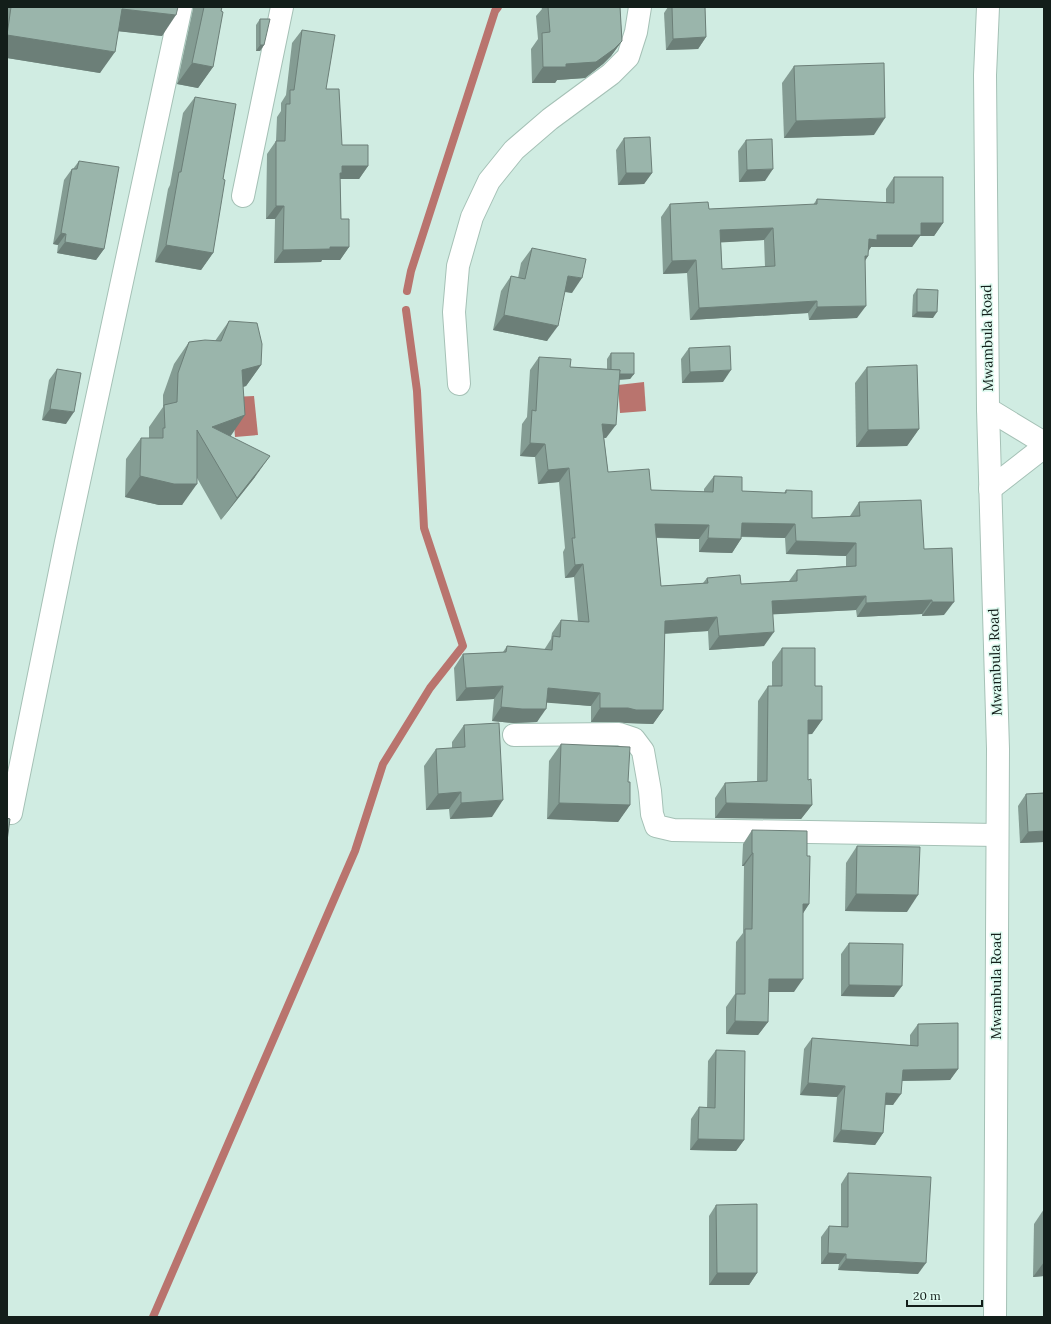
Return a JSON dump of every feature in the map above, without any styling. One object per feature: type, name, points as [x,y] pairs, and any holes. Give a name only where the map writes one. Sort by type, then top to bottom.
[{"type":"street","points":[[11,813],[68,534],[181,7]]},
{"type":"street","points":[[243,196],[282,7]]},
{"type":"street","points":[[459,384],[454,312],[458,266],[472,217],[489,181],[514,150],[550,119],[611,74],[628,57],[636,32],[640,7]]},
{"type":"street","name":"Mwambula Road","points":[[988,7],[985,75],[988,409],[998,749],[994,1317]]},
{"type":"street","points":[[988,409],[1044,443]]},
{"type":"street","points":[[990,489],[1044,447]]},
{"type":"street","points":[[514,734],[619,734],[634,739],[642,751],[650,791],[652,814],[656,826],[681,830],[997,834]]},
{"type":"shaded area","points":[[644,382],[646,411],[620,413],[618,385]]},
{"type":"shaded area","points":[[254,396],[258,435],[235,437],[232,397]]},
{"type":"building","points":[[11,7],[178,7],[176,15],[122,9],[115,52],[7,35]]},
{"type":"building","points":[[204,7],[222,7],[221,11],[223,12],[213,67],[192,63]]},
{"type":"building","points":[[548,7],[620,7],[622,41],[596,62],[566,64],[566,67],[543,67],[542,33],[550,32]]},
{"type":"building","points":[[672,7],[705,7],[706,37],[673,39]]},
{"type":"building","points":[[260,19],[270,19],[264,45],[260,45]]},
{"type":"building","points":[[302,30],[335,35],[326,89],[339,89],[342,145],[368,145],[368,166],[342,166],[342,173],[340,173],[341,219],[349,219],[349,247],[283,250],[284,206],[276,206],[276,141],[285,141],[286,104],[290,104],[290,90],[294,90]]},
{"type":"building","points":[[884,63],[885,118],[796,121],[794,66]]},
{"type":"building","points":[[195,97],[236,104],[223,179],[225,180],[213,253],[166,245],[179,172],[181,172]]},
{"type":"building","points":[[650,137],[652,173],[626,173],[624,138]]},
{"type":"building","points":[[772,139],[773,169],[747,170],[746,140]]},
{"type":"building","points":[[79,161],[119,167],[104,249],[65,242],[66,234],[61,233],[72,169],[77,169]]},
{"type":"building","points":[[894,177],[943,177],[943,223],[921,223],[921,235],[877,235],[877,240],[869,239],[868,256],[865,256],[866,306],[817,307],[817,301],[699,308],[696,260],[672,261],[670,204],[708,202],[709,209],[817,204],[817,199],[894,203]],"holes":[[[773,228],[775,266],[722,269],[720,230]]]},
{"type":"building","points":[[532,248],[586,259],[582,278],[568,276],[558,326],[504,315],[511,276],[525,279]]},
{"type":"building","points":[[917,289],[938,290],[937,312],[917,312]]},
{"type":"building","points":[[229,321],[257,323],[262,344],[261,365],[242,370],[245,415],[212,427],[270,456],[237,498],[197,430],[197,484],[174,484],[140,476],[141,438],[163,438],[163,428],[165,428],[164,405],[177,402],[178,373],[189,342],[205,340],[221,341]]},
{"type":"building","points":[[730,346],[731,370],[690,372],[689,348]]},
{"type":"building","points":[[611,353],[634,353],[634,374],[619,374],[620,370],[611,370]]},
{"type":"building","points":[[539,357],[571,359],[570,367],[620,370],[616,425],[602,424],[608,472],[649,469],[651,490],[713,492],[714,476],[742,477],[742,491],[786,493],[786,490],[812,491],[812,518],[860,516],[859,502],[921,500],[924,549],[952,548],[954,602],[932,602],[932,600],[866,603],[866,596],[772,601],[774,632],[719,636],[717,617],[665,621],[663,710],[600,708],[600,693],[548,688],[546,709],[501,707],[503,686],[466,688],[463,654],[506,652],[507,646],[552,650],[553,636],[560,637],[561,620],[589,622],[583,564],[575,565],[572,538],[575,538],[569,468],[548,470],[545,444],[530,443],[532,410],[536,411]],"holes":[[[742,523],[795,524],[796,541],[856,543],[856,566],[797,570],[797,581],[741,584],[740,575],[707,578],[708,583],[661,586],[655,524],[709,525],[708,538],[741,539]]]},
{"type":"building","points":[[917,365],[919,429],[868,430],[867,367]]},
{"type":"building","points":[[57,369],[81,373],[74,412],[50,409]]},
{"type":"building","points":[[782,648],[815,648],[815,686],[822,686],[822,720],[808,720],[808,780],[811,779],[812,805],[726,803],[725,783],[767,781],[768,686],[782,686]]},
{"type":"building","points":[[499,723],[503,800],[461,803],[461,792],[438,794],[436,749],[465,747],[464,725]]},
{"type":"building","points":[[561,744],[630,747],[628,782],[630,782],[630,805],[559,803]]},
{"type":"building","points":[[1044,793],[1044,831],[1028,832],[1026,794]]},
{"type":"building","points":[[7,818],[10,819],[7,841]]},
{"type":"building","points":[[752,830],[807,831],[807,856],[810,856],[809,904],[803,904],[803,979],[769,979],[768,1022],[735,1021],[736,994],[745,994],[745,929],[752,929]]},
{"type":"building","points":[[857,846],[920,847],[918,895],[856,894]]},
{"type":"building","points":[[849,943],[903,944],[902,986],[849,985]]},
{"type":"building","points":[[958,1023],[958,1069],[903,1070],[901,1094],[886,1093],[883,1133],[841,1130],[845,1086],[808,1083],[812,1038],[918,1046],[918,1024]]},
{"type":"building","points":[[716,1050],[745,1051],[744,1140],[698,1139],[699,1107],[715,1108]]},
{"type":"building","points":[[848,1173],[931,1177],[926,1263],[846,1259],[846,1254],[828,1253],[829,1226],[848,1227]]},
{"type":"building","points":[[757,1204],[757,1273],[717,1273],[716,1205]]},
{"type":"waterway","points":[[407,291],[411,271],[495,11],[498,7]]},
{"type":"waterway","points":[[153,1317],[355,851],[383,764],[430,688],[463,646],[424,528],[417,391],[406,310]]}]
